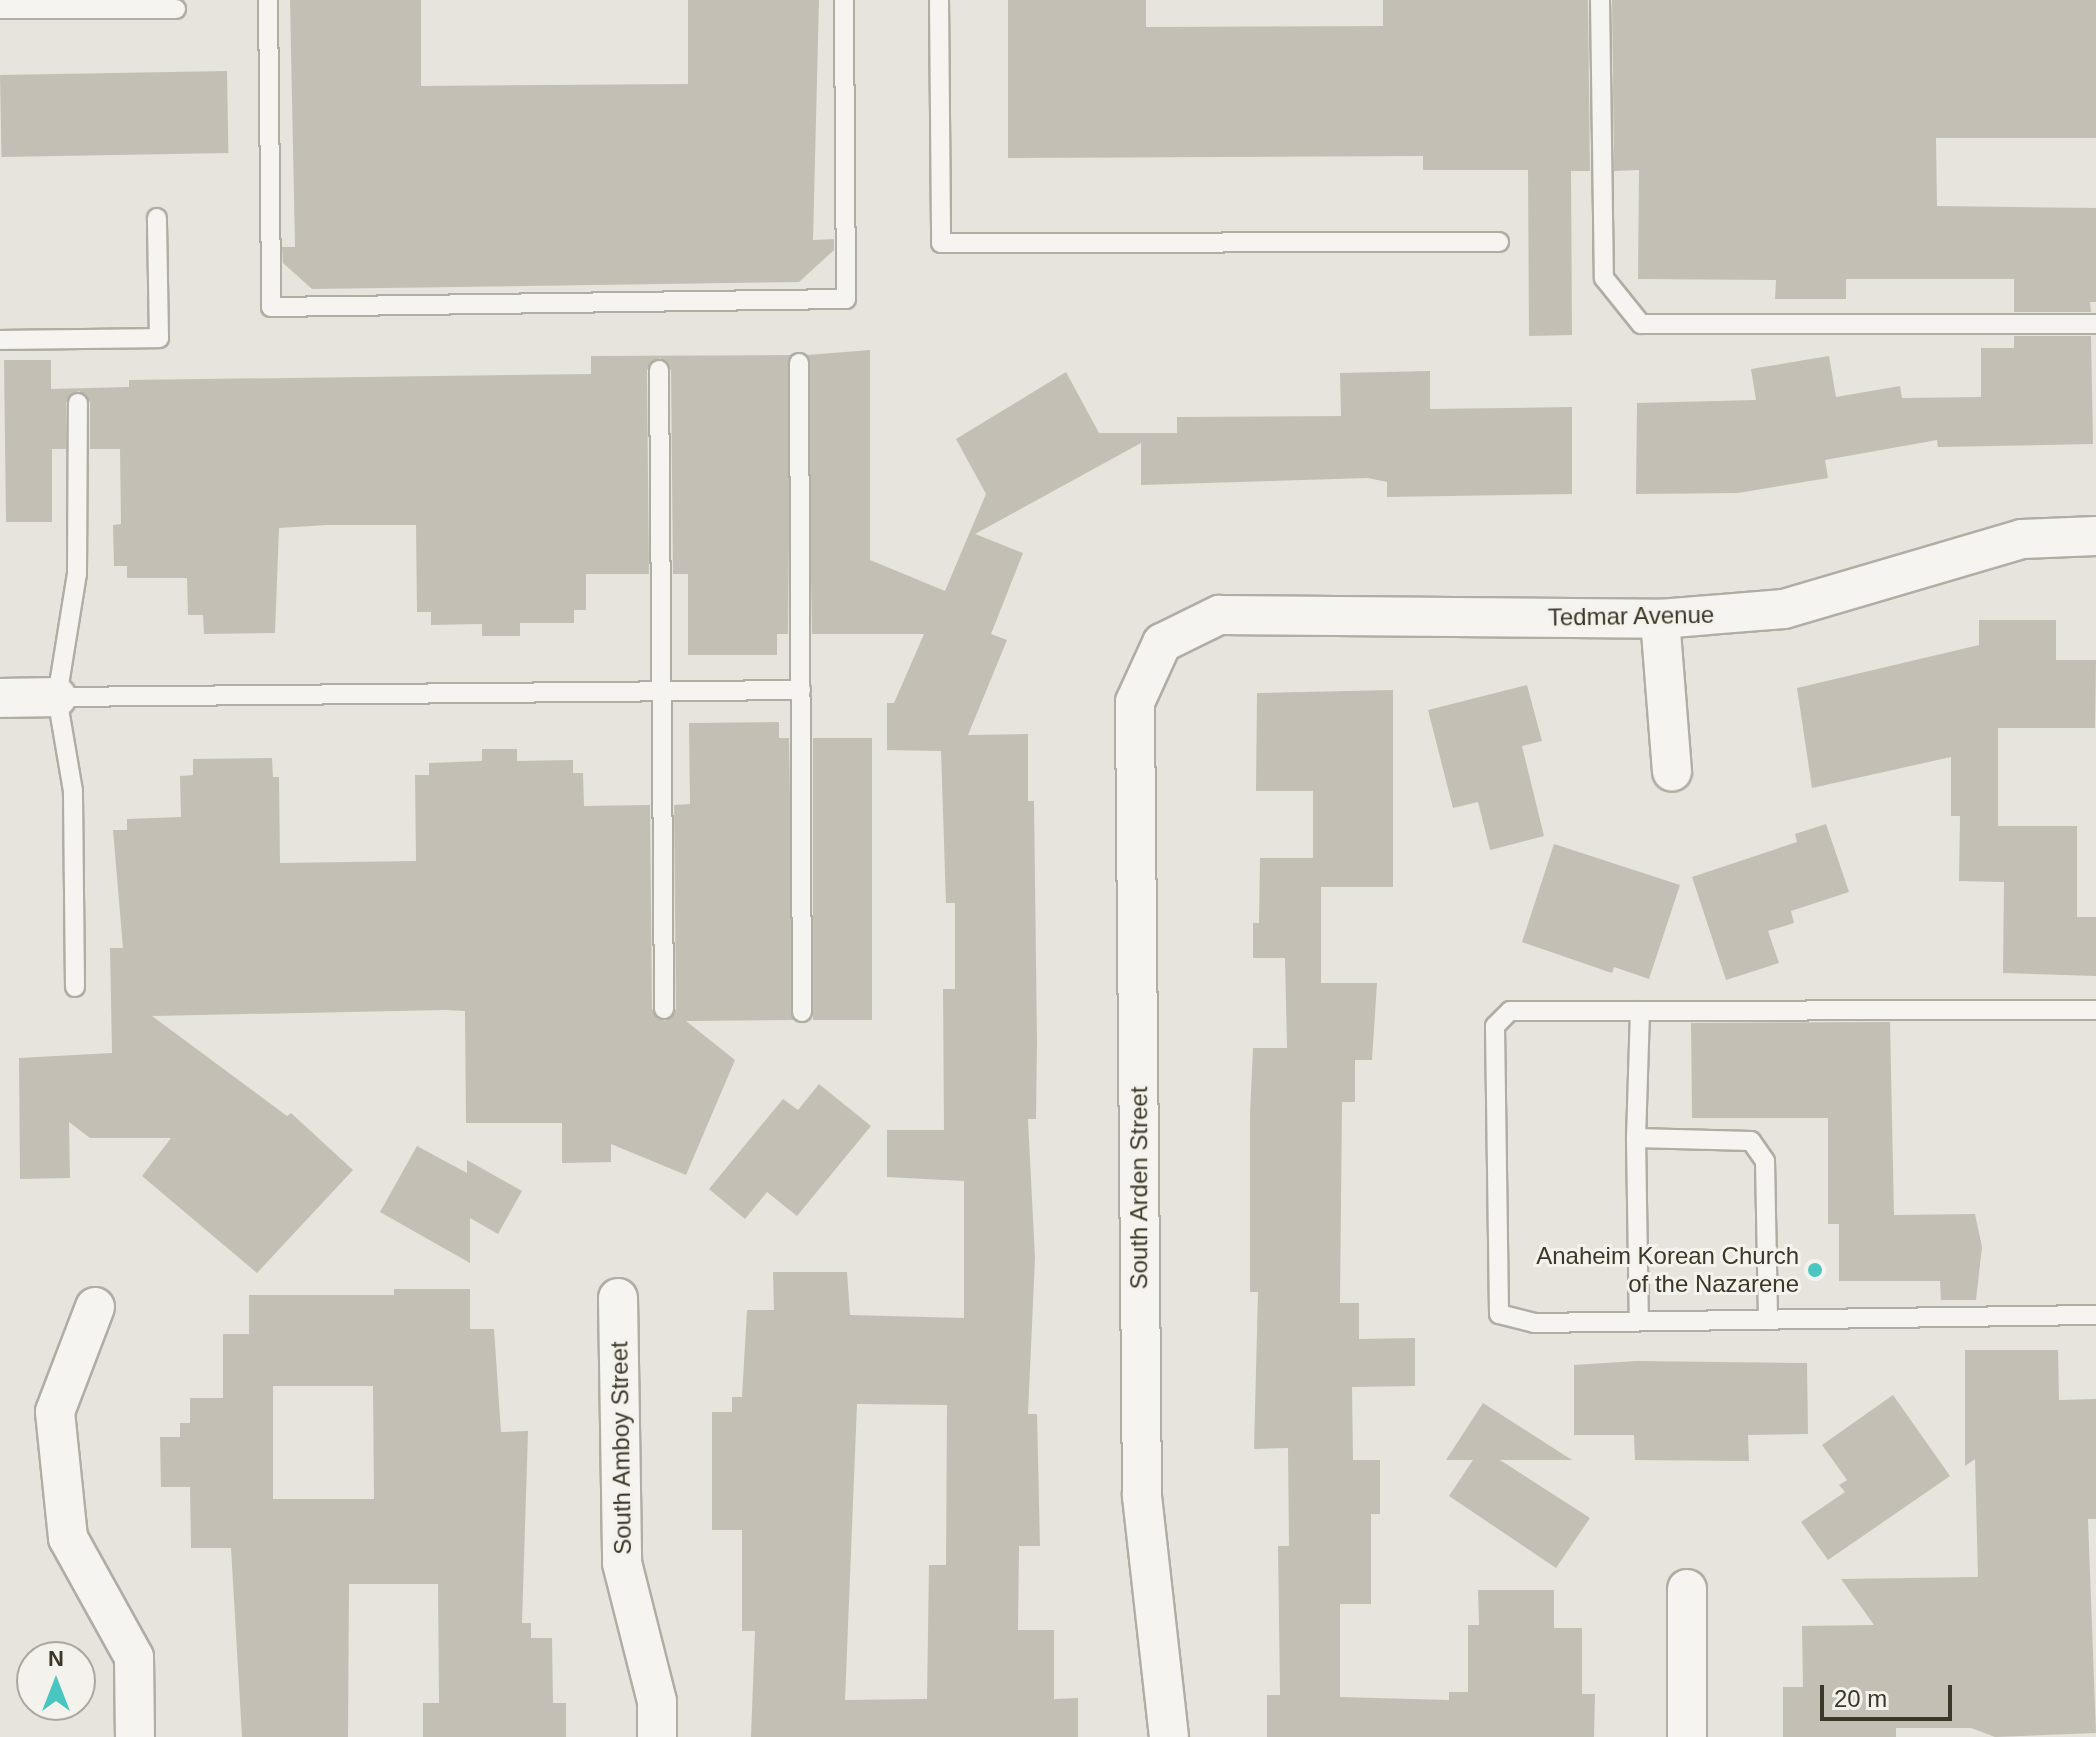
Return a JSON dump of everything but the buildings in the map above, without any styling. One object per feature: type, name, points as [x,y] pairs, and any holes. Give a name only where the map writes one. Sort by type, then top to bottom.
[{"type":"street","name":"Tedmar Avenue","points":[[1162,643],[1219,615],[1660,619],[1784,609],[2022,539],[2096,536]]},
{"type":"street","points":[[1660,619],[1672,772]]},
{"type":"street","name":"South Arden Street","points":[[1162,643],[1135,702],[1135,718],[1142,1496],[1169,1737]]},
{"type":"street","points":[[0,698],[57,697]]},
{"type":"street","name":"South Amboy Street","points":[[618,1298],[622,1563],[657,1701],[657,1737]]},
{"type":"street","points":[[95,1307],[55,1412],[68,1538],[134,1657],[135,1737]]},
{"type":"street","points":[[1687,1589],[1687,1737]]},
{"type":"lane","points":[[268,0],[271,307],[846,299],[844,0]]},
{"type":"lane","points":[[939,0],[941,243],[1499,242]]},
{"type":"lane","points":[[1600,0],[1604,278],[1641,324],[2096,324]]},
{"type":"lane","points":[[0,9],[176,9]]},
{"type":"lane","points":[[0,340],[159,338],[157,218]]},
{"type":"lane","points":[[799,363],[802,1012]]},
{"type":"lane","points":[[659,370],[664,1009]]},
{"type":"lane","points":[[75,987],[73,791],[57,697],[77,574],[78,403]]},
{"type":"lane","points":[[57,697],[801,690]]},
{"type":"lane","points":[[2096,1010],[1510,1011],[1495,1026],[1499,1314],[1534,1323],[2096,1315]]},
{"type":"lane","points":[[1639,1321],[1636,1138],[1640,1011]]},
{"type":"lane","points":[[1636,1138],[1751,1141],[1765,1161],[1768,1320]]},
{"type":"place","name":"Anaheim Korean Church of the Nazarene","points":[[1815,1270]]}]
